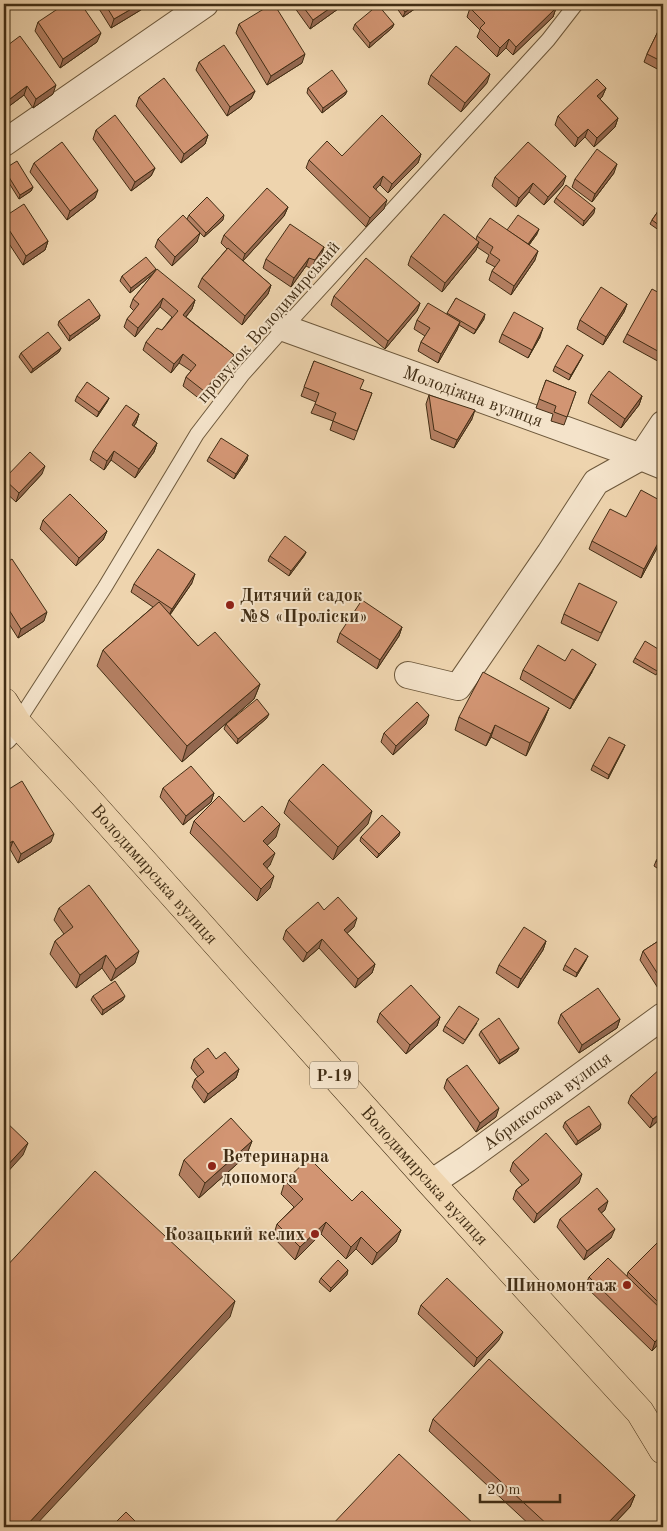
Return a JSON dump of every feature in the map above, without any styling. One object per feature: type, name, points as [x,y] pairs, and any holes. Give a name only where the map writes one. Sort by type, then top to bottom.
[{"type":"main road","name":"Володимирська вулиця","points":[[8,721],[82,793],[431,1183],[640,1412],[663,1450]]},
{"type":"street","points":[[4,143],[205,4]]},
{"type":"street","name":"Молодіжна вулиця","points":[[284,328],[652,461]]},
{"type":"street","points":[[408,675],[458,687],[550,554],[596,482],[652,461],[663,424]]},
{"type":"street","name":"Абрикосова вулиця","points":[[431,1183],[663,1016]]},
{"type":"lane","name":"провулок Володимирський","points":[[8,721],[104,587],[197,434],[243,374],[548,40],[576,4]]},
{"type":"building","points":[[65,4],[81,4],[101,33],[63,59],[38,22]]},
{"type":"building","points":[[105,4],[140,4],[114,19]]},
{"type":"building","points":[[274,4],[305,54],[271,76],[239,24]]},
{"type":"building","points":[[301,4],[336,4],[313,20]]},
{"type":"building","points":[[399,4],[417,4],[405,12]]},
{"type":"building","points":[[475,4],[552,4],[556,8],[516,47],[509,39],[500,48],[480,28],[485,23],[470,8]]},
{"type":"building","points":[[378,5],[394,24],[370,43],[355,24]]},
{"type":"building","points":[[663,21],[663,62],[647,54]]},
{"type":"building","points":[[20,36],[56,85],[36,99],[27,86],[6,102],[4,99],[4,48]]},
{"type":"building","points":[[224,45],[255,91],[230,107],[199,62]]},
{"type":"building","points":[[456,46],[490,74],[465,103],[431,75]]},
{"type":"building","points":[[332,70],[347,91],[323,108],[308,88]]},
{"type":"building","points":[[164,78],[208,135],[184,154],[139,97]]},
{"type":"building","points":[[597,79],[606,88],[597,96],[618,118],[597,138],[588,129],[578,138],[558,116]]},
{"type":"building","points":[[115,115],[155,168],[135,182],[96,130]]},
{"type":"building","points":[[382,115],[421,154],[392,184],[383,176],[373,187],[387,200],[370,218],[309,160],[327,141],[342,156]]},
{"type":"building","points":[[62,142],[98,190],[70,211],[34,163]]},
{"type":"building","points":[[528,142],[566,176],[548,197],[533,183],[519,198],[495,177]]},
{"type":"building","points":[[597,149],[617,164],[595,194],[575,179]]},
{"type":"building","points":[[17,161],[33,187],[20,195],[4,169]]},
{"type":"building","points":[[566,185],[595,208],[584,221],[556,198]]},
{"type":"building","points":[[267,188],[288,207],[245,254],[224,235]]},
{"type":"building","points":[[207,197],[224,215],[206,233],[189,215]]},
{"type":"building","points":[[24,204],[48,241],[26,256],[4,222],[4,217]]},
{"type":"building","points":[[663,204],[663,228],[652,220]]},
{"type":"building","points":[[444,214],[479,242],[445,283],[411,256]]},
{"type":"building","points":[[183,215],[200,233],[175,257],[158,239]]},
{"type":"building","points":[[518,215],[539,229],[528,244],[507,230]]},
{"type":"building","points":[[490,218],[538,251],[514,286],[492,271],[500,260],[490,253],[493,247],[477,236]]},
{"type":"building","points":[[290,224],[324,247],[315,260],[309,258],[294,278],[266,259]]},
{"type":"building","points":[[228,248],[271,285],[245,316],[202,278]]},
{"type":"building","points":[[146,257],[156,269],[131,288],[122,276]]},
{"type":"building","points":[[366,258],[420,303],[388,341],[334,296]]},
{"type":"building","points":[[157,269],[195,300],[183,315],[234,355],[204,391],[186,377],[196,365],[183,354],[174,364],[146,342],[157,328],[162,330],[178,311],[163,298],[138,328],[127,319],[139,304],[133,299]]},
{"type":"building","points":[[601,287],[627,304],[606,337],[580,320]]},
{"type":"building","points":[[652,289],[663,295],[663,354],[627,334]]},
{"type":"building","points":[[456,298],[485,314],[476,330],[447,313]]},
{"type":"building","points":[[89,299],[100,315],[70,336],[59,321]]},
{"type":"building","points":[[428,303],[460,322],[441,354],[421,342],[430,328],[417,320]]},
{"type":"building","points":[[514,312],[543,328],[532,350],[502,334]]},
{"type":"building","points":[[48,332],[61,348],[33,369],[21,353]]},
{"type":"building","points":[[567,345],[583,355],[571,375],[555,366]]},
{"type":"building","points":[[314,361],[364,380],[360,389],[372,393],[357,431],[333,421],[336,413],[315,404],[319,393],[304,387]]},
{"type":"building","points":[[609,371],[642,396],[625,419],[591,394]]},
{"type":"building","points":[[546,380],[576,392],[567,417],[554,412],[556,406],[539,399]]},
{"type":"building","points":[[87,382],[109,398],[99,412],[77,396]]},
{"type":"building","points":[[429,395],[475,410],[457,440],[434,430]]},
{"type":"building","points":[[126,405],[139,414],[132,425],[157,443],[139,469],[114,451],[107,461],[93,451]]},
{"type":"building","points":[[221,438],[248,455],[236,474],[209,457]]},
{"type":"building","points":[[30,452],[45,466],[19,493],[4,479]]},
{"type":"building","points":[[641,490],[663,502],[663,534],[644,569],[592,541],[610,509],[626,517]]},
{"type":"building","points":[[70,494],[107,531],[79,558],[43,520]]},
{"type":"building","points":[[285,536],[306,552],[291,571],[270,556]]},
{"type":"building","points":[[158,549],[195,574],[172,609],[134,584]]},
{"type":"building","points":[[12,559],[47,612],[21,629],[4,602],[4,564]]},
{"type":"building","points":[[579,583],[617,602],[601,633],[564,614]]},
{"type":"building","points":[[362,600],[402,627],[380,660],[340,633]]},
{"type":"building","points":[[159,602],[198,646],[215,632],[260,684],[187,746],[103,650]]},
{"type":"building","points":[[645,641],[663,652],[663,661],[657,671],[635,658]]},
{"type":"building","points":[[538,645],[565,661],[572,649],[596,664],[574,700],[523,670]]},
{"type":"building","points":[[483,672],[549,708],[530,743],[495,725],[491,734],[459,717]]},
{"type":"building","points":[[257,699],[269,714],[238,739],[226,724]]},
{"type":"building","points":[[417,702],[429,715],[396,746],[384,733]]},
{"type":"building","points":[[609,737],[625,745],[609,775],[593,765]]},
{"type":"building","points":[[323,764],[372,811],[338,847],[289,800]]},
{"type":"building","points":[[191,766],[214,793],[186,816],[163,788]]},
{"type":"building","points":[[22,781],[54,834],[21,854],[13,841],[4,846],[4,792]]},
{"type":"building","points":[[219,796],[244,822],[262,806],[280,824],[263,841],[275,853],[263,864],[274,876],[261,889],[194,821]]},
{"type":"building","points":[[382,815],[400,832],[379,854],[361,837]]},
{"type":"building","points":[[663,851],[663,867],[656,861]]},
{"type":"building","points":[[4,882],[8,887],[4,890]]},
{"type":"building","points":[[89,885],[139,951],[116,969],[106,955],[80,975],[55,941],[73,927],[59,908]]},
{"type":"building","points":[[338,897],[357,918],[344,930],[375,964],[358,979],[322,939],[307,953],[286,930],[318,902],[324,910]]},
{"type":"building","points":[[524,927],[546,941],[521,979],[499,965]]},
{"type":"building","points":[[663,938],[663,982],[643,951]]},
{"type":"building","points":[[575,948],[588,956],[577,973],[565,965]]},
{"type":"building","points":[[115,981],[125,996],[103,1010],[93,996]]},
{"type":"building","points":[[411,985],[440,1017],[410,1045],[380,1013]]},
{"type":"building","points":[[598,988],[620,1019],[582,1045],[561,1014]]},
{"type":"building","points":[[459,1006],[479,1019],[465,1040],[445,1026]]},
{"type":"building","points":[[499,1018],[519,1048],[500,1060],[481,1031]]},
{"type":"building","points":[[208,1048],[216,1059],[225,1052],[239,1069],[208,1094],[195,1079],[204,1072],[194,1059]]},
{"type":"building","points":[[467,1065],[499,1108],[480,1123],[447,1079]]},
{"type":"building","points":[[661,1068],[663,1071],[663,1111],[653,1119],[631,1095]]},
{"type":"building","points":[[589,1106],[601,1124],[578,1141],[565,1122]]},
{"type":"building","points":[[231,1118],[252,1141],[205,1183],[184,1160]]},
{"type":"building","points":[[4,1120],[28,1143],[4,1169]]},
{"type":"building","points":[[546,1133],[582,1174],[537,1214],[516,1190],[529,1180],[513,1162]]},
{"type":"building","points":[[309,1158],[352,1201],[362,1191],[401,1230],[377,1253],[361,1237],[351,1247],[326,1222],[300,1247],[277,1224],[303,1199],[285,1181]]},
{"type":"building","points":[[95,1171],[235,1301],[25,1527],[4,1527],[4,1269]]},
{"type":"building","points":[[597,1188],[608,1201],[598,1209],[615,1229],[587,1251],[560,1219]]},
{"type":"building","points":[[663,1237],[663,1307],[628,1272]]},
{"type":"building","points":[[608,1258],[663,1311],[663,1333],[655,1342],[589,1277]]},
{"type":"building","points":[[338,1260],[348,1270],[331,1288],[321,1278]]},
{"type":"building","points":[[447,1278],[503,1332],[477,1358],[421,1305]]},
{"type":"building","points":[[489,1359],[635,1495],[604,1527],[550,1527],[433,1419]]},
{"type":"building","points":[[399,1454],[477,1527],[330,1527]]},
{"type":"building","points":[[126,1512],[141,1527],[111,1527]]},
{"type":"place","name":"Дитячий садок №8 «Проліски»","points":[[230,605]]},
{"type":"place","name":"Ветеринарна допомога","points":[[212,1166]]},
{"type":"place","name":"Козацький келих","points":[[315,1234]]},
{"type":"place","name":"Шиномонтаж","points":[[627,1285]]}]
